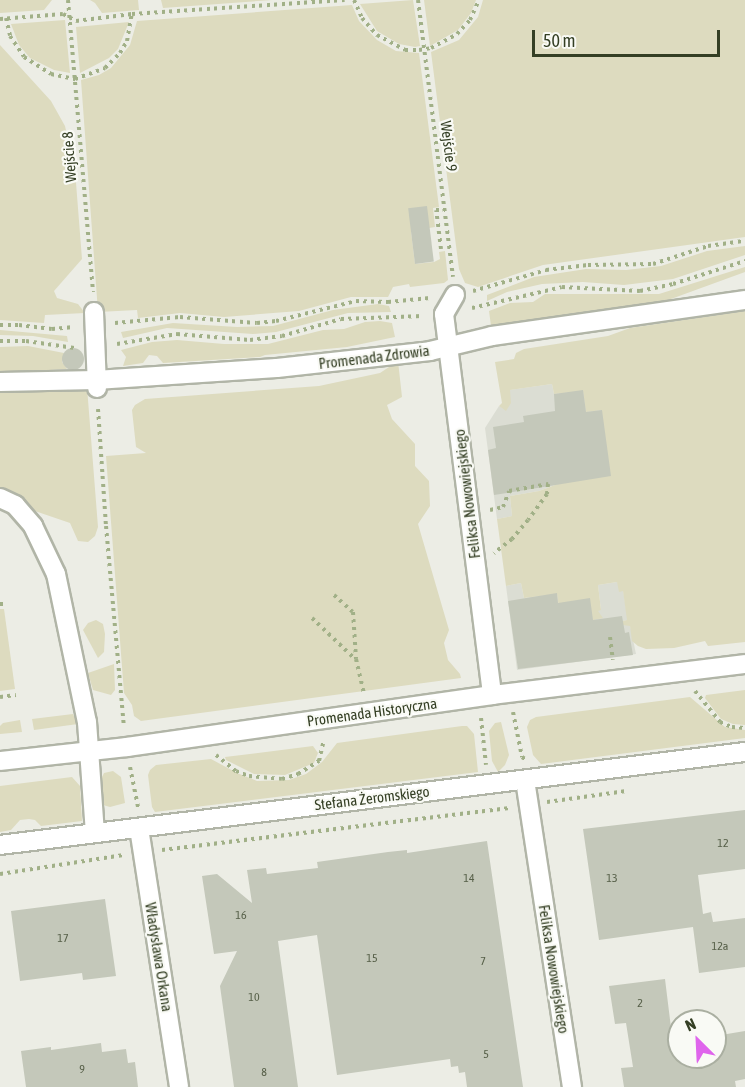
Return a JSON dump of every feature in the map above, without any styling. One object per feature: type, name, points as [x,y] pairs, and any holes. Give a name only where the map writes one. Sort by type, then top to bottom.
[{"type":"street","points":[[444,314],[455,295]]},
{"type":"street","name":"Promenada Zdrowia","points":[[0,382],[96,384],[277,368],[430,351],[492,336],[745,300]]},
{"type":"street","name":"Feliksa Nowowiejskiego","points":[[444,314],[493,695]]},
{"type":"street","points":[[94,319],[96,384]]},
{"type":"street","points":[[0,498],[15,505],[33,526],[56,574],[87,722],[87,752],[95,833]]},
{"type":"street","name":"Promenada Historyczna","points":[[0,761],[127,747],[493,695],[745,664]]},
{"type":"street","name":"Stefana Żeromskiego","points":[[0,845],[95,833],[140,822],[525,780],[745,752]]},
{"type":"street","name":"Feliksa Nowowiejskiego","points":[[525,780],[572,1087]]},
{"type":"street","name":"Władysława Orkana","points":[[140,822],[179,1087]]},
{"type":"path","name":"Wejście 8","points":[[68,0],[94,319]]},
{"type":"path","points":[[0,19],[63,14],[76,21],[132,14],[345,0]]},
{"type":"path","points":[[354,0],[362,18],[376,35],[405,50],[424,49],[444,43],[457,34],[470,20],[479,0]]},
{"type":"path","name":"Wejście 9","points":[[418,0],[455,295]]},
{"type":"path","points":[[6,18],[10,36],[24,57],[51,74],[75,79],[105,68],[120,53],[127,41],[132,14]]},
{"type":"path","points":[[441,249],[436,210],[445,210]]},
{"type":"path","points":[[0,325],[52,329],[94,319],[180,317],[257,323],[276,321],[356,301],[388,302],[455,295],[491,288],[546,270],[653,264],[708,246],[745,241]]},
{"type":"path","points":[[0,341],[26,341],[61,347],[94,348],[177,334],[261,339],[282,336],[341,319],[444,314],[562,287],[640,291],[673,284],[745,261]]},
{"type":"path","points":[[96,384],[106,526],[127,747],[140,822]]},
{"type":"path","points":[[469,514],[504,507],[509,491],[548,484],[547,494],[512,539],[500,550],[475,564]]},
{"type":"path","points":[[334,596],[353,612],[356,659],[369,713]]},
{"type":"path","points":[[312,618],[356,659]]},
{"type":"path","points":[[685,671],[698,696],[720,722],[732,727],[745,728]]},
{"type":"path","points":[[0,697],[16,695]]},
{"type":"path","points":[[493,695],[522,757],[530,762]]},
{"type":"path","points":[[488,773],[493,695]]},
{"type":"path","points":[[199,737],[218,758],[236,771],[263,779],[282,779],[298,774],[319,761],[324,746],[323,720]]},
{"type":"path","points":[[159,851],[520,807]]},
{"type":"path","points":[[0,874],[132,855]]},
{"type":"shaded area","points":[[0,0],[52,0],[44,10],[0,13]]},
{"type":"shaded area","points":[[90,0],[138,0],[139,10],[102,13]]},
{"type":"shaded area","points":[[161,0],[272,0],[163,8]]},
{"type":"shaded area","points":[[413,0],[420,46],[415,47],[399,44],[377,31],[360,4]]},
{"type":"shaded area","points":[[424,0],[476,0],[471,13],[458,30],[430,46]]},
{"type":"shaded area","points":[[483,0],[745,0],[745,237],[543,265],[478,287],[465,283],[459,269],[431,52],[459,40],[478,17]]},
{"type":"shaded area","points":[[352,5],[359,21],[377,40],[396,51],[419,53],[439,207],[433,208],[435,227],[411,231],[415,264],[434,262],[440,259],[439,252],[445,251],[448,280],[444,283],[393,287],[388,297],[351,297],[299,311],[224,317],[180,313],[138,318],[137,310],[98,312],[81,80],[99,75],[111,68],[130,45],[137,21]]},
{"type":"shaded area","points":[[65,20],[70,73],[54,70],[30,58],[19,45],[11,24]]},
{"type":"shaded area","points":[[129,22],[118,49],[109,58],[80,73],[76,27]]},
{"type":"shaded area","points":[[0,45],[51,101],[65,126],[75,170],[82,259],[54,291],[57,298],[78,304],[85,313],[45,315],[44,323],[0,320]]},
{"type":"shaded area","points":[[745,246],[745,255],[673,279],[624,285],[583,282],[542,284],[507,292],[487,301],[487,295],[534,277],[586,269],[626,270],[661,266],[707,251]]},
{"type":"shaded area","points":[[745,267],[745,272],[660,303],[491,326],[489,311],[510,303],[533,302],[545,294],[659,294]]},
{"type":"shaded area","points":[[378,304],[389,306],[391,312],[348,313],[276,332],[253,334],[167,328],[123,338],[121,332],[173,323],[237,327],[273,326],[333,310]]},
{"type":"shaded area","points":[[745,311],[745,642],[708,646],[705,641],[674,648],[646,649],[632,641],[630,626],[623,625],[623,621],[627,620],[623,591],[619,592],[617,582],[598,585],[601,610],[598,611],[603,618],[593,620],[560,615],[557,594],[524,598],[521,583],[506,586],[497,519],[512,516],[510,496],[539,491],[563,482],[602,410],[586,412],[583,391],[554,394],[552,384],[510,390],[511,403],[506,411],[499,406],[502,403],[495,362],[514,359],[516,353],[524,349],[608,336],[630,328]]},
{"type":"shaded area","points":[[365,322],[392,323],[395,337],[347,347],[260,357],[163,363],[157,356],[149,355],[143,363],[123,366],[126,357],[121,350],[152,342],[177,340],[224,344],[268,344],[323,330],[344,329]]},
{"type":"shaded area","points":[[0,330],[67,336],[68,342],[33,336],[0,335]]},
{"type":"shaded area","points":[[28,346],[64,353],[62,362],[67,369],[0,373],[0,347]]},
{"type":"shaded area","points":[[398,361],[402,397],[387,405],[392,419],[415,444],[415,466],[429,481],[430,506],[418,524],[449,630],[444,643],[448,660],[461,678],[141,721],[134,716],[132,705],[124,693],[106,456],[146,453],[136,447],[132,410],[135,405],[145,399],[319,386],[380,373]]},
{"type":"shaded area","points":[[552,384],[554,394],[583,390],[602,410],[611,476],[563,482],[539,491],[510,496],[512,516],[497,519],[485,428],[499,406],[506,410],[509,390]]},
{"type":"shaded area","points":[[87,387],[98,527],[95,536],[88,542],[78,541],[70,523],[29,509],[0,489],[0,392]]},
{"type":"shaded area","points":[[617,582],[623,590],[628,620],[623,621],[630,625],[636,654],[517,670],[506,586],[521,583],[524,598],[557,593],[560,614],[566,602],[590,599],[598,615],[598,610],[601,610],[598,585]]},
{"type":"shaded area","points":[[0,609],[4,609],[15,689],[0,691]]},
{"type":"shaded area","points":[[96,620],[103,624],[105,634],[104,652],[98,658],[83,630],[88,623]]},
{"type":"shaded area","points":[[114,664],[115,690],[111,695],[93,690],[88,673]]},
{"type":"shaded area","points":[[745,690],[745,725],[733,724],[721,719],[705,698],[706,695]]},
{"type":"shaded area","points":[[690,697],[725,727],[745,730],[745,738],[541,764],[533,755],[527,727],[530,720],[536,717]]},
{"type":"shaded area","points":[[73,714],[78,724],[34,730],[32,719]]},
{"type":"shaded area","points":[[20,720],[22,732],[0,734],[0,726],[3,723]]},
{"type":"shaded area","points":[[501,722],[509,755],[505,765],[498,772],[492,761],[489,731],[495,723]]},
{"type":"shaded area","points":[[467,726],[474,734],[478,772],[155,812],[152,807],[148,775],[156,765],[211,759],[257,781],[289,780],[306,774],[322,762],[337,743]]},
{"type":"shaded area","points":[[313,746],[318,753],[314,763],[285,775],[254,774],[226,760],[225,757]]},
{"type":"shaded area","points":[[113,771],[121,777],[125,803],[110,807],[103,805],[101,779],[104,773]]},
{"type":"shaded area","points":[[72,777],[80,786],[82,821],[41,826],[35,820],[20,820],[11,830],[0,832],[0,786]]},
{"type":"building","points":[[427,206],[434,262],[415,264],[408,208]]},
{"type":"building","points":[[73,348],[81,351],[84,359],[81,367],[73,370],[65,367],[62,359],[65,351]]},
{"type":"building","points":[[583,390],[586,412],[602,410],[611,476],[494,495],[488,450],[496,448],[493,427],[524,422],[523,416],[555,411],[554,394]]},
{"type":"building","points":[[557,593],[558,603],[590,598],[593,620],[622,616],[625,633],[629,632],[633,655],[518,669],[508,601]]},
{"type":"building","points":[[745,810],[745,869],[698,875],[703,914],[711,912],[713,922],[745,918],[745,967],[699,973],[693,927],[599,940],[583,829]]},
{"type":"building","points":[[487,841],[523,1087],[467,1087],[465,1072],[459,1073],[458,1066],[451,1067],[450,1059],[337,1075],[317,935],[278,941],[298,1087],[234,1087],[220,986],[237,951],[214,954],[202,876],[217,874],[252,903],[247,870],[266,868],[267,874],[318,868],[317,862],[407,850],[407,853]]},
{"type":"building","points":[[105,899],[116,976],[83,980],[82,973],[20,981],[11,911]]},
{"type":"building","points":[[665,979],[669,1009],[667,1069],[727,1069],[727,1034],[745,1031],[745,1079],[735,1081],[736,1087],[624,1087],[621,1068],[633,1067],[626,1023],[615,1024],[609,986]]},
{"type":"building","points":[[101,1043],[102,1052],[126,1049],[128,1063],[135,1062],[138,1087],[26,1087],[21,1051],[51,1047],[51,1050]]}]
